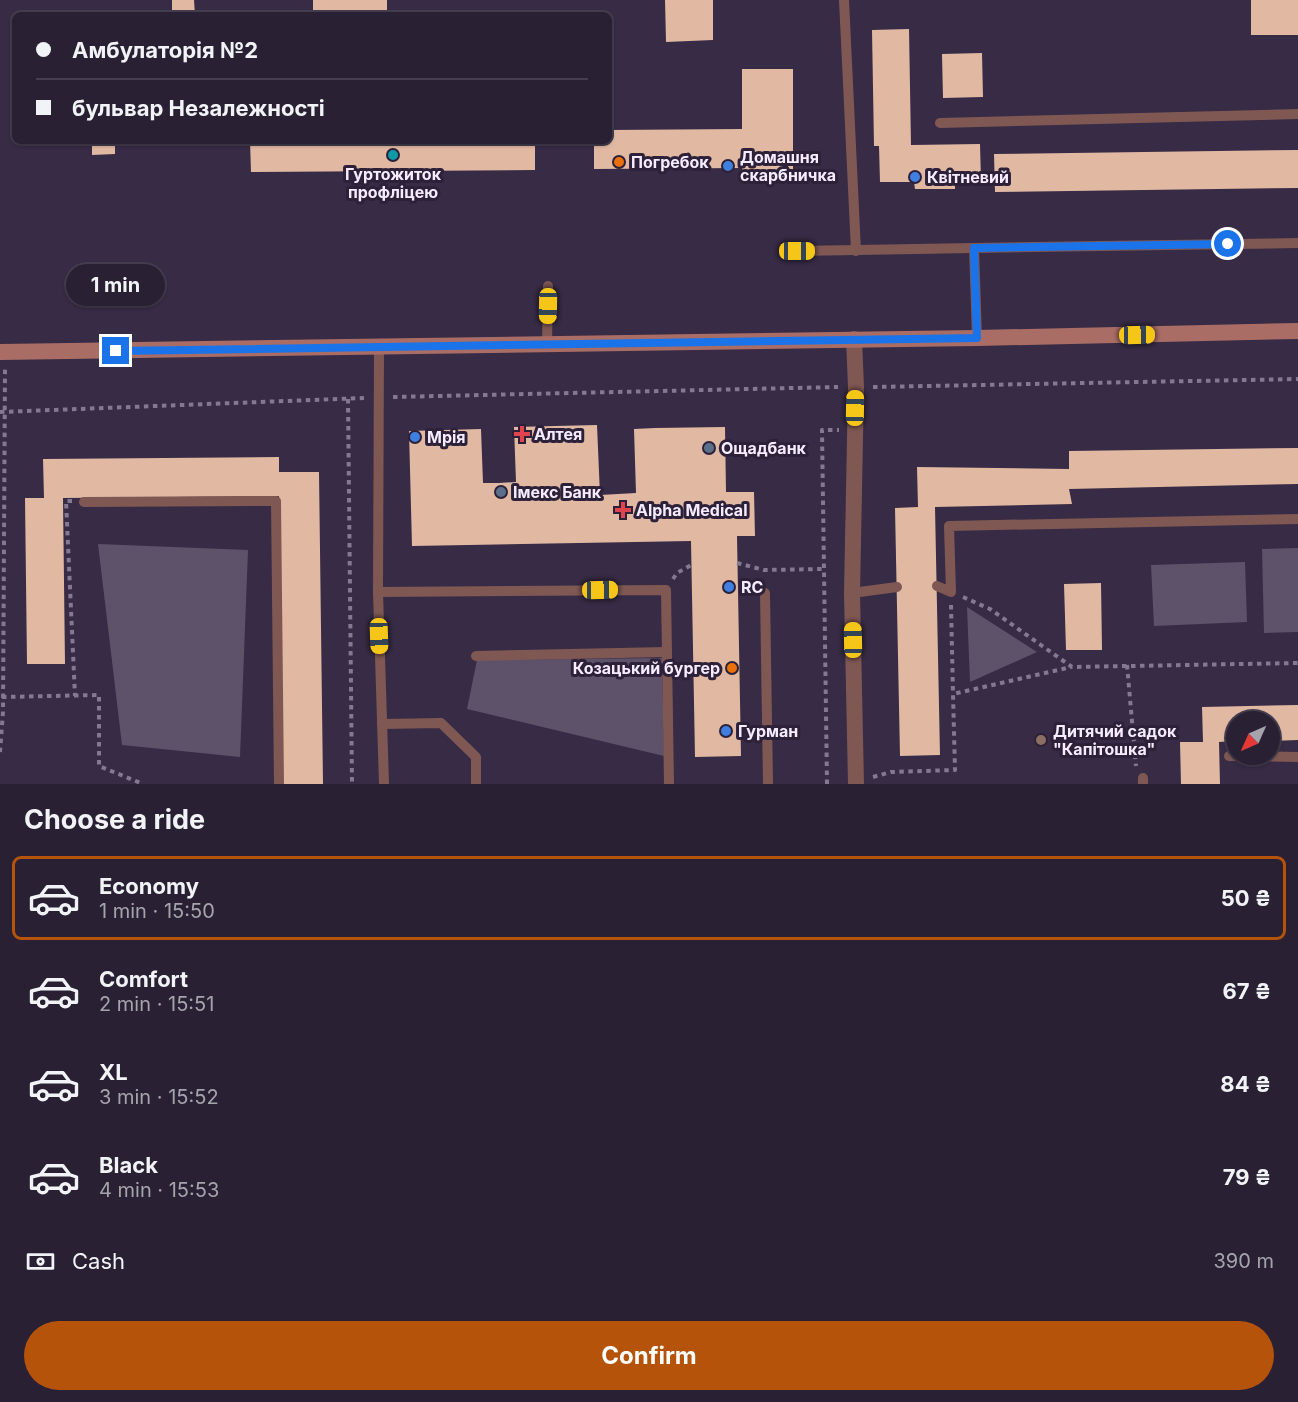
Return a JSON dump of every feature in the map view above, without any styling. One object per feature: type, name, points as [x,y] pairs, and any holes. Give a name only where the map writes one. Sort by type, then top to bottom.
[{"type":"main road","points":[[2,352],[1298,331]]},
{"type":"street","points":[[854,339],[856,387],[852,593],[856,783]]},
{"type":"lane","points":[[844,0],[856,251]]},
{"type":"lane","points":[[940,123],[1298,114]]},
{"type":"lane","points":[[797,251],[1298,243]]},
{"type":"lane","points":[[974,248],[977,338]]},
{"type":"lane","points":[[547,344],[548,286]]},
{"type":"lane","points":[[379,347],[378,592],[384,784]]},
{"type":"lane","points":[[84,502],[276,501],[279,784]]},
{"type":"lane","points":[[937,586],[951,592],[950,526],[1298,519]]},
{"type":"lane","points":[[852,593],[897,587]]},
{"type":"lane","points":[[378,592],[666,590],[669,784]]},
{"type":"lane","points":[[765,593],[768,784]]},
{"type":"lane","points":[[476,656],[667,652]]},
{"type":"lane","points":[[382,724],[441,723],[476,757],[476,784]]},
{"type":"lane","points":[[1280,757],[1298,757]]},
{"type":"path","points":[[0,752],[2,352]]},
{"type":"path","points":[[2,412],[380,398],[1298,379]]},
{"type":"path","points":[[348,399],[352,784]]},
{"type":"path","points":[[827,784],[822,430],[855,430]]},
{"type":"path","points":[[75,696],[66,501],[84,502]]},
{"type":"path","points":[[737,563],[764,570],[824,569]]},
{"type":"path","points":[[666,590],[677,573],[691,564]]},
{"type":"path","points":[[764,570],[764,578]]},
{"type":"path","points":[[856,783],[891,772],[955,770],[951,592],[990,609],[1072,667]]},
{"type":"path","points":[[953,694],[1072,667],[1298,663]]},
{"type":"path","points":[[1127,665],[1136,770],[1143,781]]},
{"type":"path","points":[[2,697],[99,695],[99,766],[143,784]]},
{"type":"shaded area","points":[[98,544],[248,550],[240,757],[122,745]]},
{"type":"shaded area","points":[[1298,548],[1298,632],[1264,633],[1262,549]]},
{"type":"shaded area","points":[[1245,562],[1247,622],[1154,626],[1151,565]]},
{"type":"shaded area","points":[[967,607],[1037,652],[970,682]]},
{"type":"shaded area","points":[[662,658],[664,756],[467,709],[477,660]]},
{"type":"building","points":[[172,0],[194,0],[195,12],[172,12]]},
{"type":"building","points":[[313,0],[387,0],[387,12],[313,12]]},
{"type":"building","points":[[665,0],[713,0],[713,40],[666,42]]},
{"type":"building","points":[[1251,0],[1298,0],[1298,35],[1251,35]]},
{"type":"building","points":[[909,29],[911,145],[980,144],[981,181],[955,181],[955,189],[915,189],[914,182],[880,182],[879,146],[874,146],[872,30]]},
{"type":"building","points":[[982,53],[983,97],[943,98],[942,54]]},
{"type":"building","points":[[742,69],[793,69],[793,180],[742,180],[742,168],[594,169],[594,144],[612,144],[612,130],[742,129]]},
{"type":"building","points":[[65,144],[206,144],[115,145],[115,154],[92,155],[92,145],[65,146]]},
{"type":"building","name":"Гуртожиток профліцею","points":[[250,144],[535,144],[535,170],[251,172]]},
{"type":"building","points":[[1298,150],[1298,188],[995,192],[994,154]]},
{"type":"building","points":[[597,425],[600,495],[636,493],[634,429],[655,428],[725,427],[726,492],[754,492],[755,536],[737,536],[741,756],[695,757],[691,541],[412,546],[409,431],[481,429],[483,483],[499,483],[516,482],[514,427]]},
{"type":"building","points":[[1298,448],[1298,484],[1069,489],[1072,504],[935,507],[940,755],[900,756],[895,508],[918,507],[917,467],[1069,469],[1069,451]]},
{"type":"building","points":[[279,457],[279,472],[319,472],[323,784],[283,784],[279,496],[63,498],[65,664],[27,664],[25,498],[44,498],[43,459]]},
{"type":"building","points":[[1101,583],[1102,650],[1066,650],[1064,584]]},
{"type":"building","points":[[1298,705],[1298,740],[1280,741],[1280,711],[1226,711],[1226,742],[1219,742],[1220,784],[1181,784],[1180,742],[1203,742],[1202,707]]},
{"type":"place","name":"Гуртожиток профліцею","points":[[393,155]]},
{"type":"place","name":"Погребок","points":[[619,162]]},
{"type":"place","name":"Домашня скарбничка","points":[[728,166]]},
{"type":"place","name":"Квітневий","points":[[915,177]]},
{"type":"place","name":"Алтея","points":[[522,434]]},
{"type":"place","name":"Мрія","points":[[415,437]]},
{"type":"place","name":"Ощадбанк","points":[[709,448]]},
{"type":"place","name":"Імекс Банк","points":[[501,492]]},
{"type":"place","name":"Alpha Medical","points":[[623,510]]},
{"type":"place","name":"RC","points":[[729,587]]},
{"type":"place","name":"Козацький бургер","points":[[732,668]]},
{"type":"place","name":"Гурман","points":[[726,731]]},
{"type":"place","name":"Дитячий садок \"Капітошка\"","points":[[1041,740]]},
{"type":"route","points":[[116,351],[977,338],[974,248],[1228,244]]}]
